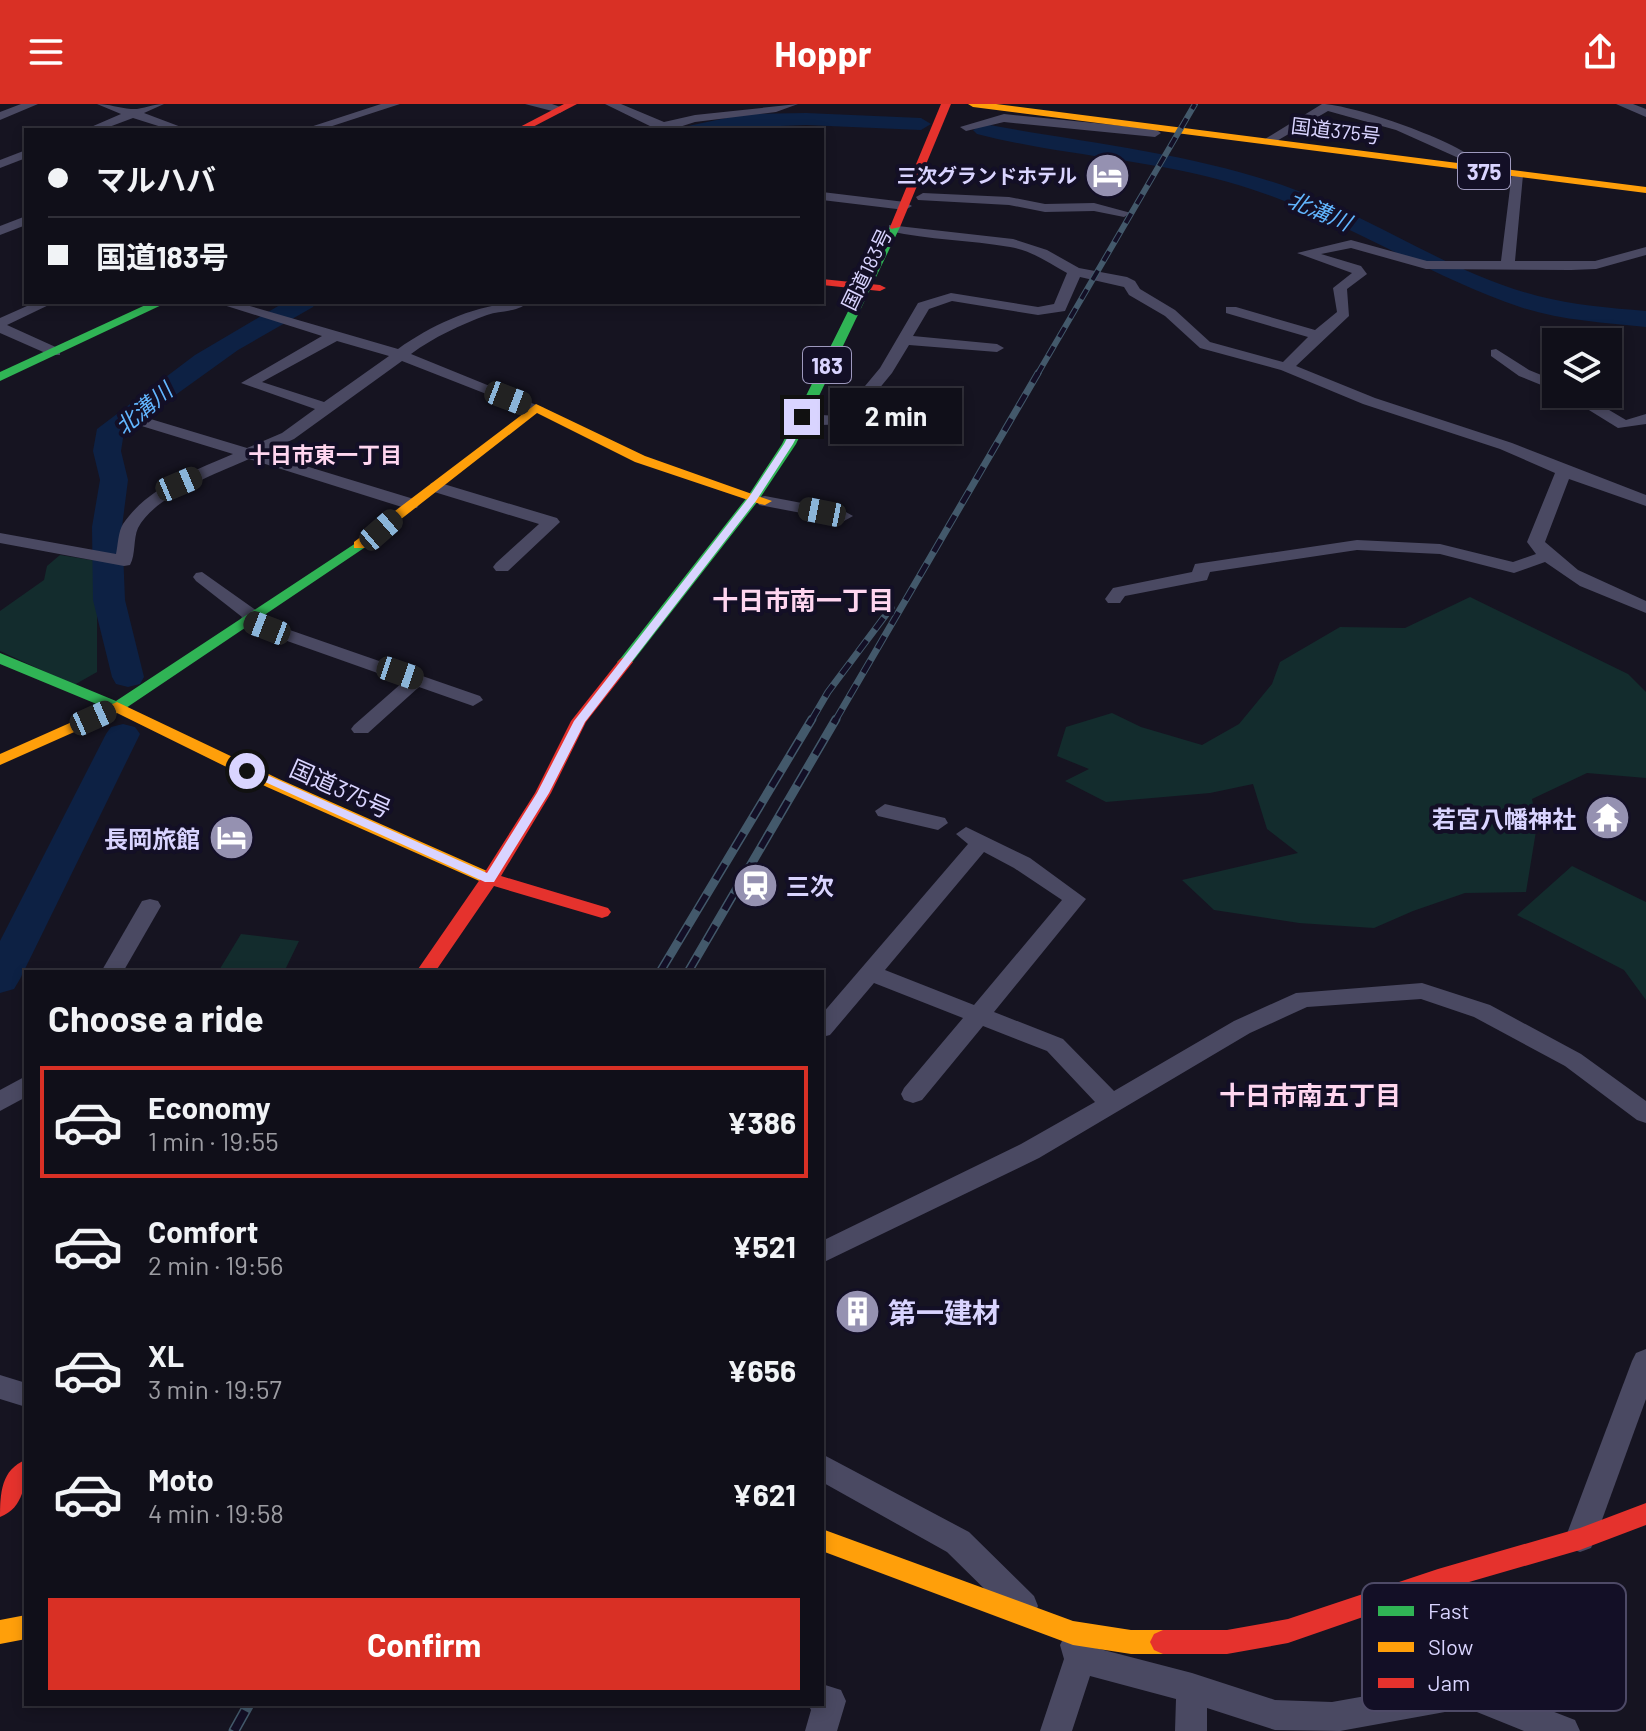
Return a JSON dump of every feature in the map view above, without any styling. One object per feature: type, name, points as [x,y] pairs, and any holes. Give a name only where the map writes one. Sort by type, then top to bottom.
[{"type":"main road","name":"国道183号","points":[[902,228],[905,206],[946,104]]},
{"type":"main road","name":"国道183号","points":[[630,686],[759,500],[902,228],[923,197],[963,104]]},
{"type":"main road","name":"国道375号","points":[[973,104],[1646,190]]},
{"type":"main road","points":[[523,128],[566,107]]},
{"type":"main road","points":[[945,147],[969,121],[1017,108]]},
{"type":"main road","points":[[824,282],[872,287]]},
{"type":"main road","name":"国道183号","points":[[426,970],[490,879],[543,793],[579,721],[821,420],[872,287]]},
{"type":"main road","points":[[0,377],[158,304]]},
{"type":"main road","points":[[0,760],[117,707],[251,619],[381,530],[536,408],[640,459],[759,500]]},
{"type":"main road","name":"国道375号","points":[[0,658],[117,707],[273,783],[490,879],[602,912]]},
{"type":"main road","name":"国道183号","points":[[543,793],[576,760],[594,735]]},
{"type":"main road","points":[[0,1506],[24,1473]]},
{"type":"main road","points":[[1429,1583],[1580,1539],[1646,1514]]},
{"type":"main road","points":[[824,1541],[1039,1622],[1077,1646],[1131,1642],[1227,1642],[1288,1631],[1362,1606]]},
{"type":"main road","points":[[0,1632],[24,1627]]},
{"type":"street","points":[[0,116],[32,104]]},
{"type":"street","points":[[103,104],[177,128]]},
{"type":"street","points":[[95,128],[158,104]]},
{"type":"street","points":[[314,128],[394,104]]},
{"type":"street","points":[[531,104],[566,107]]},
{"type":"street","points":[[611,104],[663,128],[687,118],[765,114],[792,104]]},
{"type":"street","points":[[703,104],[715,116]]},
{"type":"street","points":[[1622,104],[1646,113]]},
{"type":"street","points":[[1271,139],[1323,105],[1400,127],[1467,157],[1474,164]]},
{"type":"street","points":[[966,127],[1004,118],[1156,130],[1017,108]]},
{"type":"street","points":[[1192,133],[1271,139],[1474,164],[1517,175],[1476,175],[1192,133]]},
{"type":"street","points":[[0,164],[24,155]]},
{"type":"street","points":[[1508,264],[1517,175]]},
{"type":"street","points":[[824,196],[905,206]]},
{"type":"street","points":[[923,197],[1009,201],[1045,208],[1094,207],[1124,213]]},
{"type":"street","points":[[0,214],[24,222]]},
{"type":"street","points":[[0,231],[24,222]]},
{"type":"street","points":[[902,228],[949,238],[1013,243],[1042,253],[1077,273],[1109,277],[1130,284],[1134,292],[1170,313],[1205,345],[1286,367],[1369,401],[1506,446],[1646,501]]},
{"type":"street","points":[[1286,367],[1344,313],[1340,288],[1360,274],[1356,269],[1304,253],[1351,244],[1426,265],[1596,265],[1646,251]]},
{"type":"street","points":[[821,420],[844,421],[887,370],[923,306],[951,297],[1038,311],[1060,308],[1077,273]]},
{"type":"street","points":[[0,326],[44,304]]},
{"type":"street","points":[[227,304],[398,354],[536,408]]},
{"type":"street","points":[[248,311],[261,304]]},
{"type":"street","points":[[0,538],[124,561],[130,527],[153,503],[179,484],[288,436],[423,338],[489,309],[505,309],[517,304]]},
{"type":"street","points":[[1231,310],[1318,335]]},
{"type":"street","points":[[0,326],[55,352]]},
{"type":"street","points":[[326,408],[249,383],[334,336]]},
{"type":"street","points":[[904,340],[997,348]]},
{"type":"street","points":[[1496,353],[1524,373],[1542,380]]},
{"type":"street","points":[[1595,408],[1624,425],[1646,419]]},
{"type":"street","points":[[128,417],[411,504]]},
{"type":"street","points":[[1564,471],[1536,542],[1546,556],[1573,575],[1646,608]]},
{"type":"street","points":[[437,487],[551,522],[502,567]]},
{"type":"street","points":[[759,500],[844,516]]},
{"type":"street","points":[[1114,599],[1119,592],[1201,576],[1201,568],[1357,545],[1440,549],[1514,568],[1546,556]]},
{"type":"street","points":[[202,577],[251,619],[473,700]]},
{"type":"street","points":[[361,729],[417,679]]},
{"type":"street","points":[[885,811],[938,823]]},
{"type":"street","points":[[824,1027],[870,973],[974,838],[1022,863],[1075,899],[913,1094]]},
{"type":"street","points":[[113,970],[150,906]]},
{"type":"street","points":[[870,973],[1055,1045],[1113,1105]]},
{"type":"street","points":[[824,1252],[1030,1151],[1242,1027],[1304,999],[1422,991],[1482,1011],[1573,1060],[1646,1114]]},
{"type":"street","points":[[0,1102],[24,1086]]},
{"type":"street","points":[[1580,1539],[1646,1361]]},
{"type":"street","points":[[0,1387],[24,1394]]},
{"type":"street","points":[[824,1468],[958,1542],[1039,1622]]},
{"type":"street","points":[[1056,1731],[1077,1646],[1275,1715],[1332,1717],[1366,1711]]},
{"type":"street","points":[[1191,1731],[1192,1688]]},
{"type":"street","points":[[821,1731],[830,1701],[824,1700]]},
{"type":"street","points":[[1513,1711],[1564,1731]]},
{"type":"green space","points":[[60,555],[97,561],[97,672],[74,685],[0,651],[0,611],[44,580],[47,566]]},
{"type":"green space","points":[[1470,597],[1628,674],[1646,692],[1646,778],[1587,773],[1532,799],[1537,825],[1526,892],[1465,893],[1374,928],[1299,923],[1214,910],[1182,880],[1298,853],[1267,829],[1253,784],[1210,793],[1106,802],[1065,781],[1089,769],[1057,756],[1066,727],[1112,713],[1141,727],[1202,745],[1239,724],[1272,684],[1280,662],[1340,627],[1405,628]]},
{"type":"green space","points":[[1572,866],[1646,902],[1646,1000],[1624,970],[1517,915]]},
{"type":"green space","points":[[241,934],[299,941],[285,970],[219,970]]},
{"type":"waterway","name":"北溝川","points":[[703,128],[775,119],[921,124]]},
{"type":"waterway","name":"北溝川","points":[[984,130],[1232,176],[1288,195],[1463,276],[1530,302],[1599,315],[1646,319]]},
{"type":"waterway","name":"北溝川","points":[[128,677],[109,600],[107,527],[114,480],[107,451],[111,429],[229,345],[300,304]]},
{"type":"waterway","name":"北溝川","points":[[0,979],[123,734]]},
{"type":"railway","points":[[1037,375],[1195,104]]},
{"type":"railway","points":[[835,721],[1038,373]]},
{"type":"railway","points":[[811,721],[828,692],[891,608]]},
{"type":"railway","points":[[661,970],[812,719]]},
{"type":"railway","points":[[689,970],[836,719]]},
{"type":"railway","points":[[234,1731],[248,1706]]},
{"type":"traffic: fast","points":[[625,662],[753,498],[789,444],[895,227]]},
{"type":"traffic: fast","points":[[0,377],[158,304]]},
{"type":"traffic: fast","points":[[0,658],[117,707],[359,545]]},
{"type":"traffic: slow","points":[[973,104],[1646,190]]},
{"type":"traffic: slow","points":[[359,545],[536,408],[640,459],[765,501]]},
{"type":"traffic: slow","points":[[0,760],[117,707],[273,783],[490,879]]},
{"type":"traffic: slow","points":[[824,1541],[1073,1633],[1131,1642],[1163,1642]]},
{"type":"traffic: slow","points":[[0,1632],[24,1627]]},
{"type":"traffic: jam","points":[[523,128],[572,104]]},
{"type":"traffic: jam","points":[[895,227],[946,104]]},
{"type":"traffic: jam","points":[[824,282],[880,288]]},
{"type":"traffic: jam","points":[[426,970],[490,879],[543,793],[579,721],[625,662]]},
{"type":"traffic: jam","points":[[490,879],[602,912]]},
{"type":"traffic: jam","points":[[0,1506],[24,1473]]},
{"type":"traffic: jam","points":[[1429,1583],[1580,1539],[1646,1514]]},
{"type":"traffic: jam","points":[[1163,1642],[1227,1642],[1288,1631],[1362,1606]]},
{"type":"place","name":"三次グランドホテル","points":[[1108,175]]},
{"type":"place","name":"若宮八幡神社","points":[[1607,818]]},
{"type":"place","name":"長岡旅館","points":[[231,838]]},
{"type":"place","name":"三次","points":[[755,885]]},
{"type":"place","name":"第一建材","points":[[857,1312]]},
{"type":"district","name":"十日市東一丁目","points":[[325,454]]},
{"type":"district","name":"十日市南一丁目","points":[[803,599]]},
{"type":"district","name":"十日市南五丁目","points":[[1310,1094]]},
{"type":"route","points":[[247,771],[490,879],[543,793],[579,721],[753,498],[789,444],[802,417]]}]
